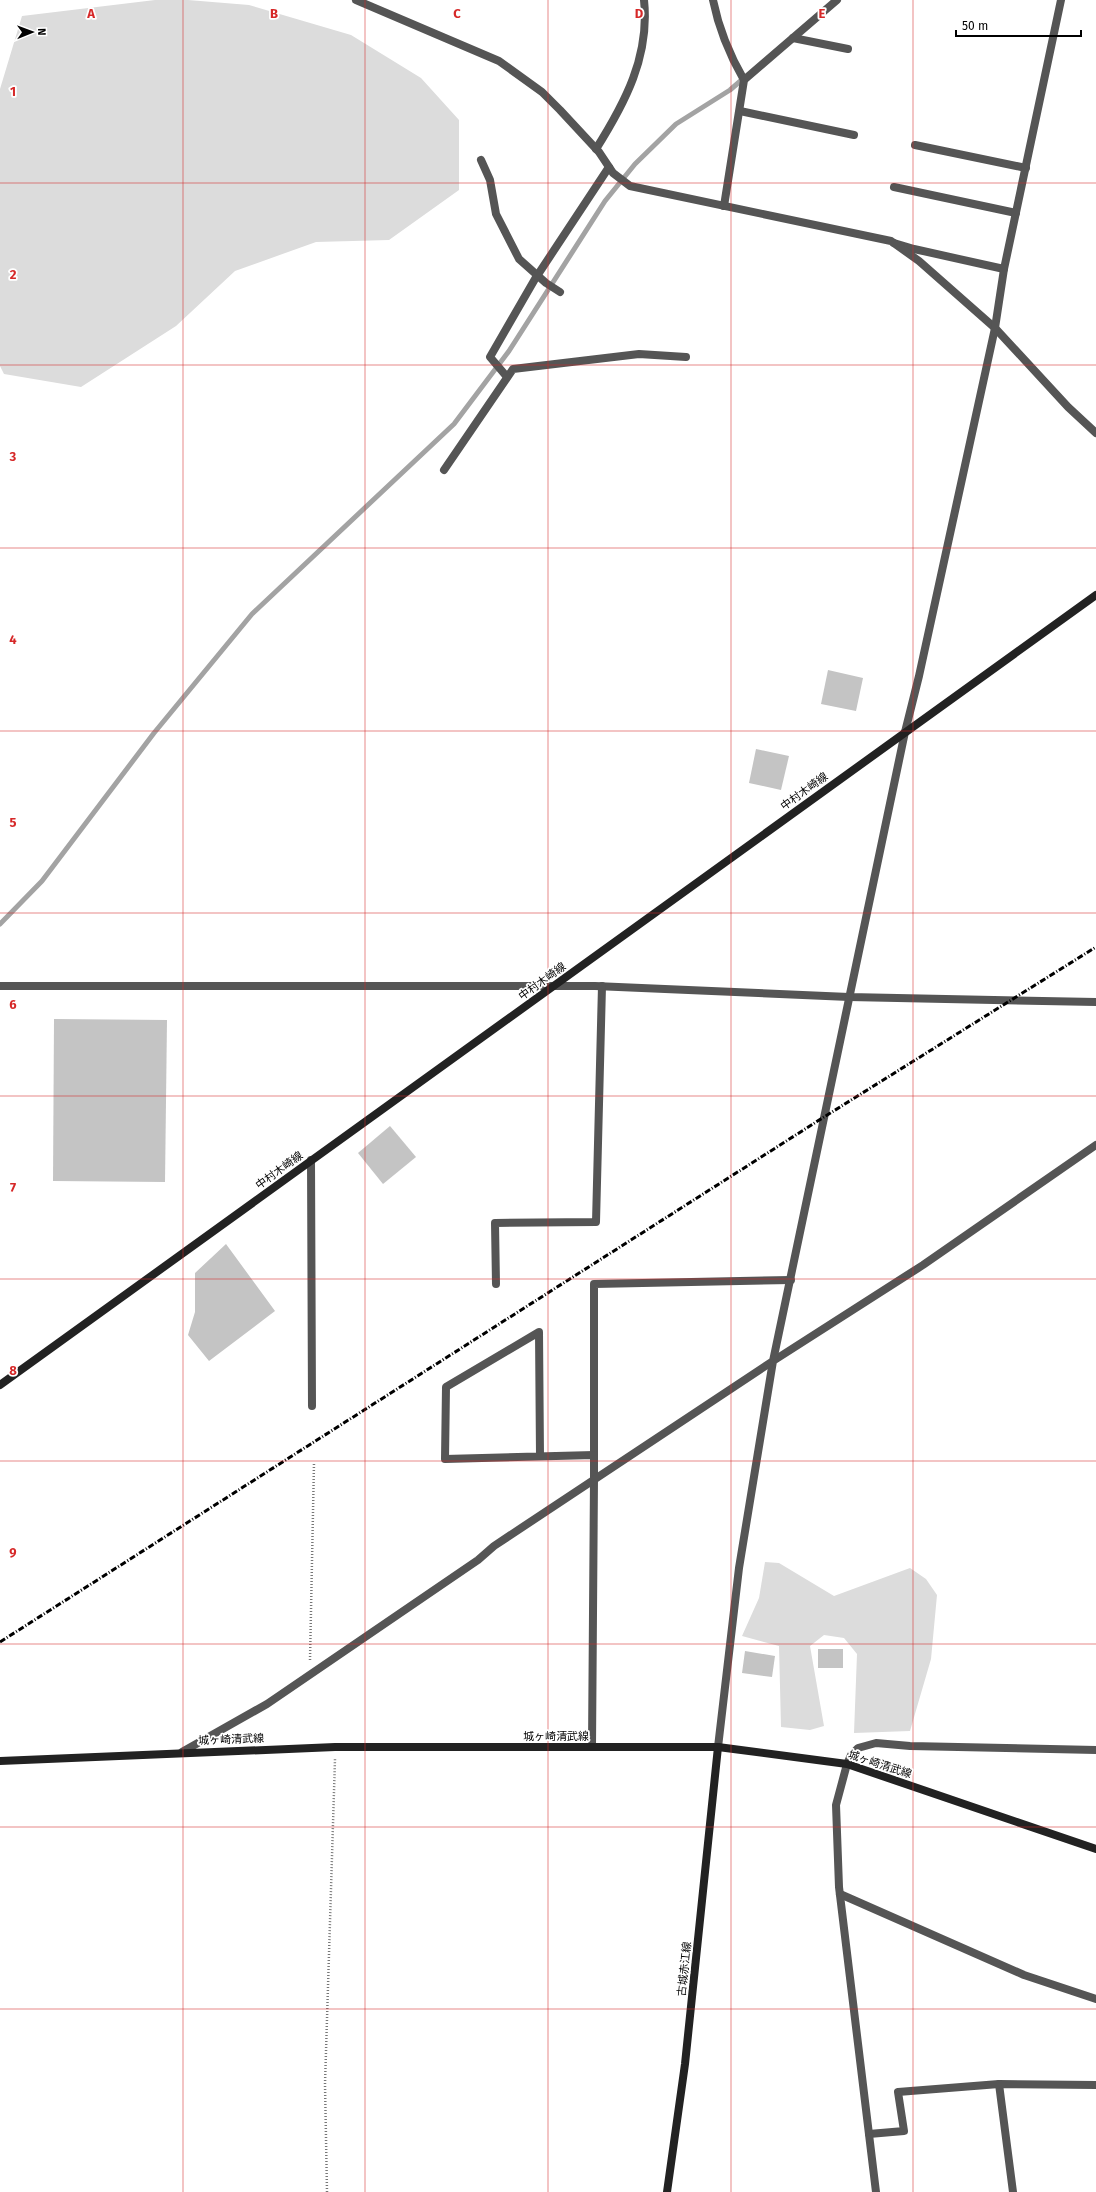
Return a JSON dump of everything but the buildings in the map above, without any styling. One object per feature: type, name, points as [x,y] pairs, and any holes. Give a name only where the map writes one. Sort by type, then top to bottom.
[{"type":"main road","name":"中村木崎線","points":[[0,1385],[1096,595]]},
{"type":"main road","name":"城ヶ崎清武線","points":[[0,1761],[182,1752],[335,1747],[718,1747],[848,1764],[1096,1850]]},
{"type":"main road","name":"古城赤江線","points":[[667,2192],[686,2064],[718,1747]]},
{"type":"street","points":[[356,0],[499,61],[542,92],[596,149],[611,170],[630,186],[890,241],[914,249],[1004,269]]},
{"type":"street","points":[[596,149],[620,111],[634,79],[643,46],[646,17],[644,0]]},
{"type":"street","points":[[713,0],[717,22],[729,53],[744,80],[724,206]]},
{"type":"street","points":[[744,80],[837,0]]},
{"type":"street","points":[[718,1747],[739,1568],[772,1361],[905,732],[920,676],[995,328],[1004,269],[1061,0]]},
{"type":"street","points":[[793,38],[848,49]]},
{"type":"street","points":[[740,111],[854,135]]},
{"type":"street","points":[[915,145],[1026,168]]},
{"type":"street","points":[[481,160],[490,180],[496,214],[519,259],[546,283],[560,292]]},
{"type":"street","points":[[507,377],[490,357],[538,276],[611,170]]},
{"type":"street","points":[[894,187],[1016,213]]},
{"type":"street","points":[[890,241],[919,260],[995,328],[1068,407],[1096,432]]},
{"type":"street","points":[[444,470],[513,369],[527,366],[639,354],[686,357]]},
{"type":"street","points":[[0,986],[602,986],[849,996],[1096,1002]]},
{"type":"street","points":[[496,1284],[495,1223],[596,1222],[602,986]]},
{"type":"street","points":[[182,1752],[267,1704],[594,1479],[772,1361],[923,1265],[1096,1145]]},
{"type":"street","points":[[311,1160],[312,1406]]},
{"type":"street","points":[[592,1747],[594,1284],[790,1280]]},
{"type":"street","points":[[540,1456],[539,1332],[446,1387],[445,1459],[594,1455]]},
{"type":"street","points":[[876,2192],[840,1894],[836,1805],[851,1755],[858,1748],[876,1743],[910,1746],[1096,1750]]},
{"type":"street","points":[[840,1894],[1024,1975],[1096,1999]]},
{"type":"street","points":[[870,2134],[904,2131],[898,2092],[999,2084],[1096,2085]]},
{"type":"street","points":[[999,2084],[1013,2192]]},
{"type":"path","points":[[310,1674],[314,1463]]},
{"type":"path","points":[[327,2192],[325,2084],[335,1747]]},
{"type":"shaded area","points":[[155,0],[188,0],[249,5],[351,35],[421,78],[459,120],[459,190],[389,240],[316,242],[235,271],[176,326],[81,387],[4,374],[0,366],[0,89],[22,16]]},
{"type":"shaded area","points":[[765,1562],[779,1563],[834,1596],[910,1568],[926,1579],[937,1595],[931,1659],[910,1731],[854,1733],[857,1654],[844,1638],[824,1635],[810,1646],[824,1726],[810,1730],[781,1727],[779,1646],[742,1636],[759,1598]]},
{"type":"waterway","points":[[0,924],[42,881],[154,733],[252,614],[454,424],[509,351],[605,201],[635,164],[676,124],[730,90],[745,77]]},
{"type":"railway","points":[[0,1642],[824,1117],[1096,947]]}]
